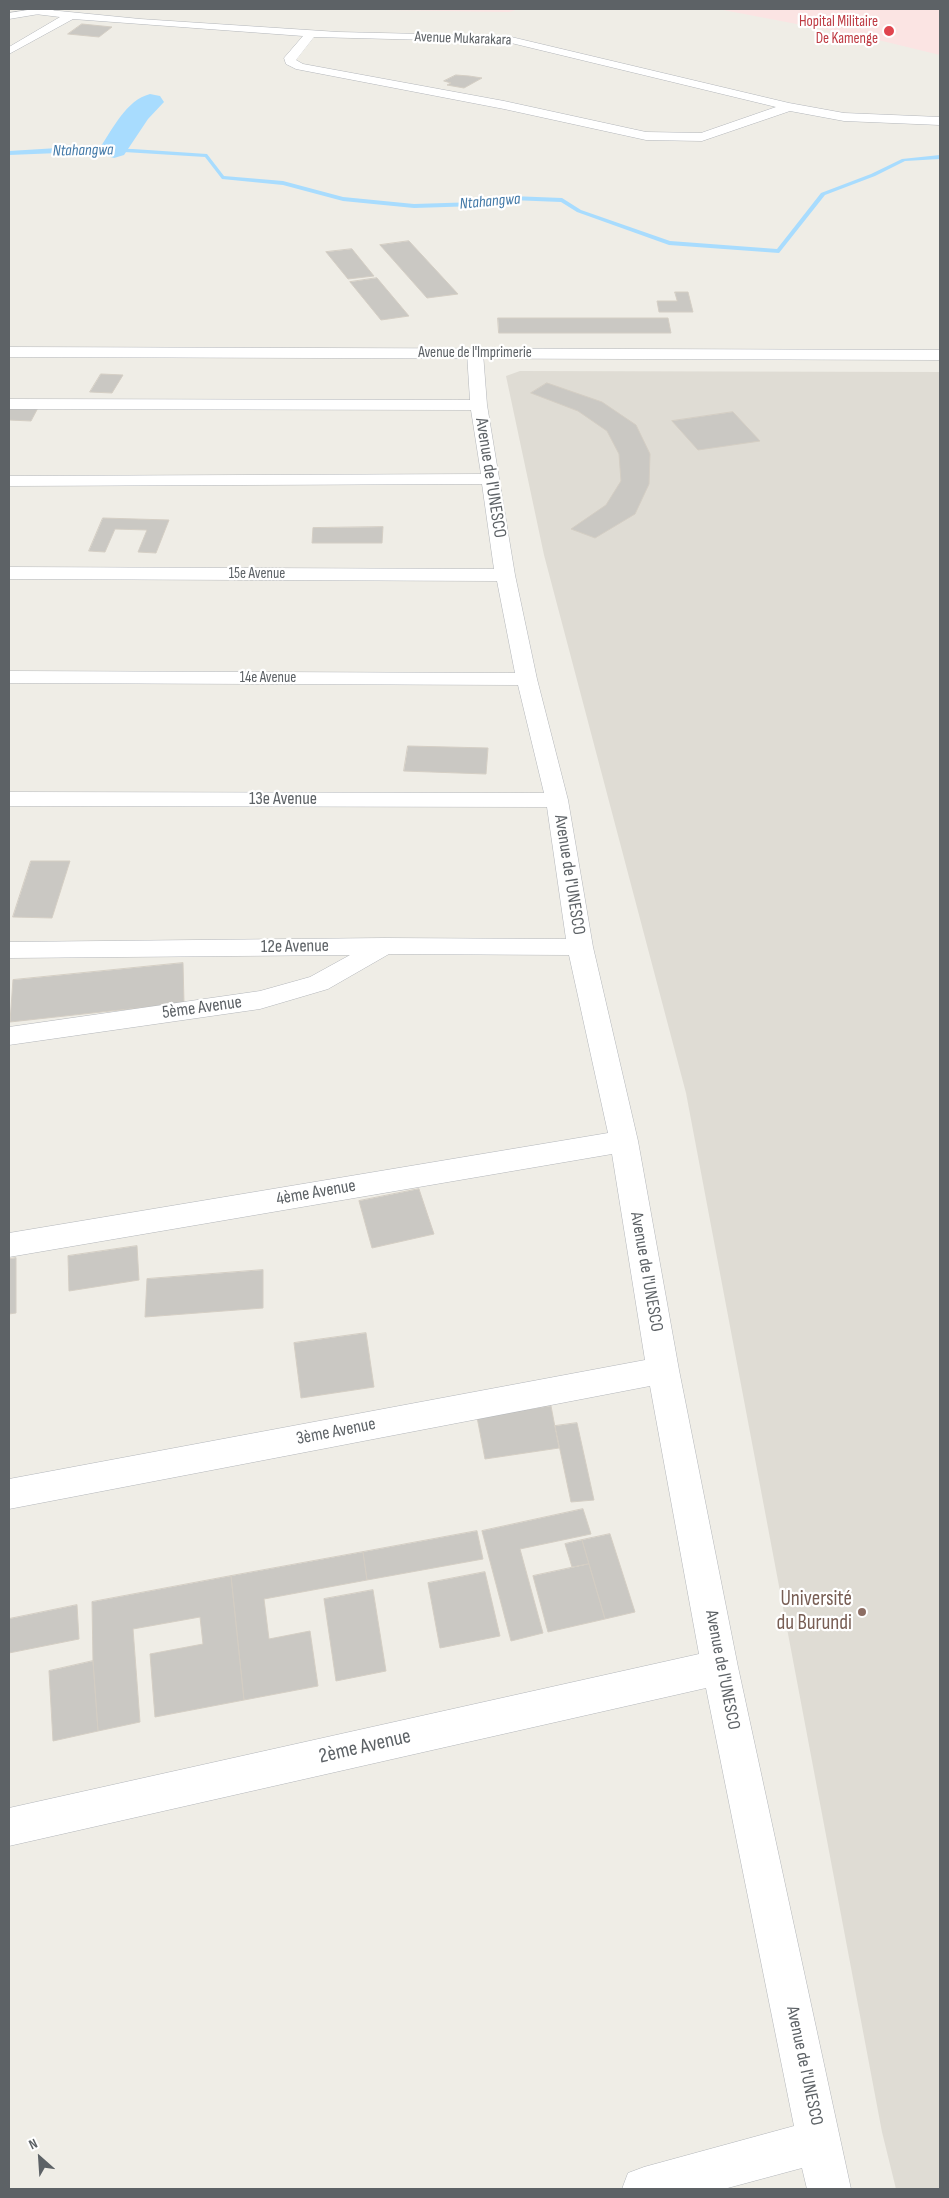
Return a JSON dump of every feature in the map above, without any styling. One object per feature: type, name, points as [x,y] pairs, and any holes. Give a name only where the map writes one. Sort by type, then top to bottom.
[{"type":"street","points":[[10,16],[51,9]]},
{"type":"street","name":"Avenue Mukarakara","points":[[39,12],[310,34],[507,39],[789,106],[865,119],[940,121]]},
{"type":"street","points":[[9,51],[72,15]]},
{"type":"street","points":[[310,34],[290,58],[290,62],[300,67],[504,105],[646,136],[702,137],[789,106]]},
{"type":"street","name":"Avenue de l'Imprimerie","points":[[9,352],[940,355]]},
{"type":"street","name":"Avenue de l'UNESCO","points":[[476,353],[479,405],[505,575],[527,679],[557,800],[580,947],[624,1141],[663,1370],[720,1667],[829,2189]]},
{"type":"street","points":[[9,404],[479,405]]},
{"type":"street","points":[[9,481],[489,479]]},
{"type":"street","name":"15e Avenue","points":[[9,573],[505,575]]},
{"type":"street","name":"14e Avenue","points":[[9,677],[527,679]]},
{"type":"street","name":"13e Avenue","points":[[9,799],[557,800]]},
{"type":"street","name":"12e Avenue","points":[[9,950],[384,946],[580,947]]},
{"type":"street","name":"5ème Avenue","points":[[9,1036],[260,1000],[319,983],[384,946]]},
{"type":"street","name":"4ème Avenue","points":[[9,1245],[624,1141]]},
{"type":"street","name":"3ème Avenue","points":[[9,1494],[663,1370]]},
{"type":"street","name":"2ème Avenue","points":[[9,1827],[720,1667]]},
{"type":"street","points":[[644,2189],[820,2141]]},
{"type":"shaded area","points":[[320,9],[519,9],[509,12]]},
{"type":"shaded area","name":"Hopital Militaire De Kamenge","points":[[718,9],[940,9],[940,55],[870,38]]},
{"type":"shaded area","name":"Université du Burundi","points":[[520,371],[940,372],[940,2189],[896,2189],[882,2132],[686,1093],[544,555],[506,376]]},
{"type":"building","points":[[82,24],[112,27],[99,37],[68,34]]},
{"type":"building","points":[[456,75],[482,78],[464,88],[447,85],[451,83],[444,81]]},
{"type":"building","points":[[409,241],[458,294],[427,298],[380,245]]},
{"type":"building","points":[[352,249],[374,276],[348,279],[326,252]]},
{"type":"building","points":[[377,278],[409,316],[381,320],[350,282]]},
{"type":"building","points":[[675,292],[688,292],[693,312],[659,312],[657,301],[677,301]]},
{"type":"building","points":[[498,318],[668,318],[671,333],[499,333]]},
{"type":"building","points":[[101,374],[123,375],[112,393],[90,392]]},
{"type":"building","points":[[547,383],[602,402],[636,425],[650,454],[649,484],[635,514],[595,538],[571,529],[606,505],[621,481],[619,454],[607,431],[578,411],[531,393]]},
{"type":"building","points":[[9,405],[39,406],[31,421],[9,420]]},
{"type":"building","points":[[733,412],[760,441],[698,450],[672,421]]},
{"type":"building","points":[[103,518],[169,520],[156,553],[138,552],[147,530],[115,529],[105,552],[89,551]]},
{"type":"building","points":[[383,527],[382,543],[312,543],[313,528]]},
{"type":"building","points":[[408,746],[488,748],[486,774],[404,771]]},
{"type":"building","points":[[31,861],[70,861],[52,918],[13,917]]},
{"type":"building","points":[[183,963],[184,1003],[10,1022],[13,980]]},
{"type":"building","points":[[419,1189],[434,1234],[372,1248],[359,1201]]},
{"type":"building","points":[[137,1246],[139,1280],[69,1291],[68,1256]]},
{"type":"building","points":[[16,1258],[16,1313],[9,1314],[9,1259]]},
{"type":"building","points":[[263,1270],[263,1308],[145,1317],[147,1279]]},
{"type":"building","points":[[366,1333],[374,1387],[301,1398],[294,1343]]},
{"type":"building","points":[[551,1406],[559,1448],[485,1459],[477,1417]]},
{"type":"building","points":[[577,1423],[594,1500],[571,1502],[555,1426]]},
{"type":"building","points":[[583,1509],[591,1534],[520,1549],[543,1633],[511,1641],[482,1531]]},
{"type":"building","points":[[477,1531],[483,1559],[367,1580],[363,1552]]},
{"type":"building","points":[[610,1534],[635,1612],[605,1619],[582,1540]]},
{"type":"building","points":[[582,1540],[589,1564],[572,1567],[565,1544]]},
{"type":"building","points":[[363,1552],[367,1580],[264,1599],[269,1639],[310,1631],[318,1686],[244,1700],[231,1576]]},
{"type":"building","points":[[589,1564],[605,1619],[548,1632],[533,1576]]},
{"type":"building","points":[[485,1572],[500,1636],[440,1648],[428,1583]]},
{"type":"building","points":[[231,1576],[244,1700],[155,1717],[150,1654],[203,1644],[200,1617],[133,1629],[140,1722],[98,1731],[93,1661],[92,1602]]},
{"type":"building","points":[[373,1590],[386,1671],[336,1681],[324,1599]]},
{"type":"building","points":[[77,1605],[79,1639],[9,1653],[9,1619]]},
{"type":"building","points":[[93,1661],[98,1731],[53,1741],[49,1671]]},
{"type":"waterway","points":[[114,149],[137,114],[150,102]]},
{"type":"waterway","name":"Ntahangwa","points":[[9,153],[58,150],[108,150],[207,156],[222,177],[283,183],[343,199],[414,206],[477,204],[511,198],[562,200],[579,211],[669,243],[779,251],[823,194],[873,175],[904,160],[940,157]]},
{"type":"place","name":"Hopital Militaire De Kamenge","points":[[889,31]]},
{"type":"place","name":"Université du Burundi","points":[[862,1612]]}]
